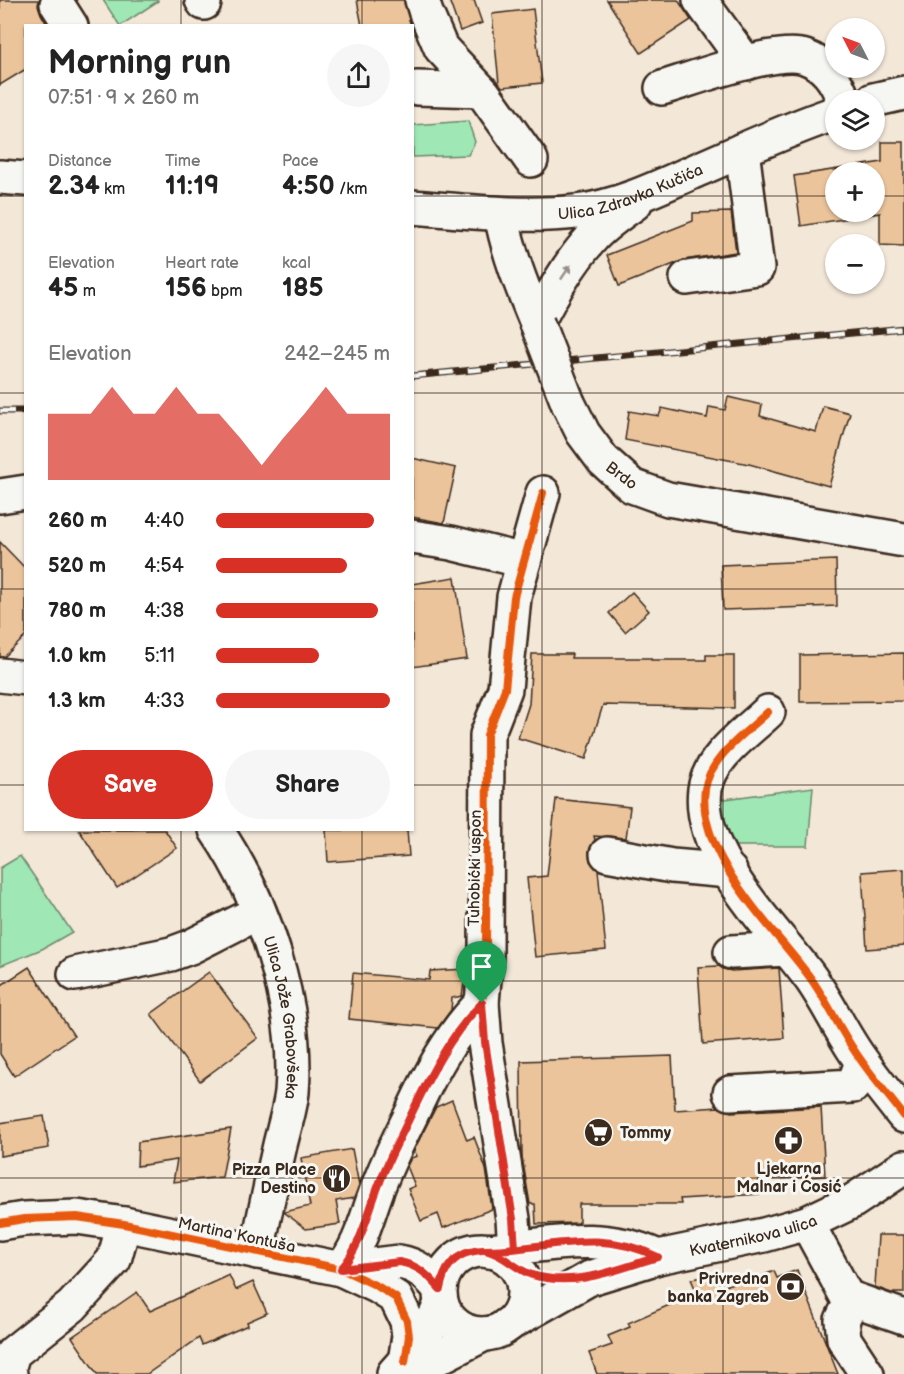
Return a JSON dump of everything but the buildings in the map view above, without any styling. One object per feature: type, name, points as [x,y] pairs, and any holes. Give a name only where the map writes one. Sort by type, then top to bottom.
[{"type":"street","points":[[422,0],[441,48],[480,90],[531,160]]},
{"type":"street","points":[[700,0],[746,63]]},
{"type":"street","points":[[662,88],[746,63],[788,54],[804,56],[819,64],[832,76],[840,90]]},
{"type":"street","points":[[417,88],[480,90]]},
{"type":"street","points":[[885,97],[904,93]]},
{"type":"street","name":"Ulica Zdravka Kučića","points":[[414,207],[501,214],[578,212],[614,203],[658,187],[794,127],[825,117]]},
{"type":"street","points":[[687,278],[757,268],[742,150]]},
{"type":"street","points":[[0,177],[24,179]]},
{"type":"street","points":[[537,323],[562,278],[591,238],[658,187]]},
{"type":"street","name":"Brdo","points":[[501,214],[506,241],[517,275],[568,403],[583,433],[603,460],[632,486],[668,499],[904,540]]},
{"type":"street","points":[[0,496],[24,492]]},
{"type":"street","name":"Tuhobićki uspon","points":[[507,1256],[513,1219],[485,1042],[482,1003],[486,955],[487,735],[505,689],[514,597],[543,493]]},
{"type":"street","points":[[414,537],[451,543],[522,570]]},
{"type":"street","points":[[414,556],[522,570]]},
{"type":"street","points":[[0,675],[24,678]]},
{"type":"street","points":[[768,712],[722,755],[705,787],[708,827],[715,849],[751,904],[810,977],[855,1051],[904,1116]]},
{"type":"street","name":"Ulica Jože Grabovšeka","points":[[217,831],[241,871],[259,912],[279,973],[289,1016],[293,1056],[292,1093],[257,1252]]},
{"type":"street","points":[[607,854],[672,866],[730,872]]},
{"type":"street","points":[[75,974],[171,954],[190,947],[259,912]]},
{"type":"street","points":[[731,952],[787,949]]},
{"type":"street","points":[[341,1269],[354,1251],[380,1180],[425,1084],[444,1050],[482,1003]]},
{"type":"street","points":[[730,1093],[853,1086],[860,1068]]},
{"type":"street","name":"Kvaternikova ulica","points":[[402,1370],[496,1330],[590,1278],[658,1257],[765,1236],[807,1223],[853,1201],[904,1167]]},
{"type":"street","name":"Martina Kontuša","points":[[0,1223],[24,1219],[77,1217],[124,1224],[341,1269],[377,1286],[396,1299],[407,1321],[409,1335],[402,1370]]},
{"type":"street","points":[[807,1223],[847,1297],[904,1317]]},
{"type":"street","points":[[10,1374],[8,1370],[13,1353],[72,1306],[114,1260],[124,1224]]},
{"type":"street","points":[[402,1370],[428,1333],[440,1296],[443,1276],[450,1264],[474,1251],[507,1256],[565,1241],[602,1241],[638,1247],[658,1257]]},
{"type":"street","points":[[440,1296],[447,1316],[457,1326],[470,1333],[496,1330],[516,1316],[524,1293],[522,1280],[507,1256]]},
{"type":"street","name":"Kvaternikova ulica","points":[[507,1256],[533,1275],[564,1280],[590,1278]]},
{"type":"street","name":"Martina Kontuša","points":[[341,1269],[407,1263],[424,1272],[440,1296]]},
{"type":"street","points":[[852,1300],[842,1320],[844,1339],[867,1374]]},
{"type":"green space","points":[[103,0],[158,0],[123,24],[119,24]]},
{"type":"green space","points":[[468,121],[475,142],[468,155],[414,157],[414,125]]},
{"type":"green space","points":[[813,787],[808,846],[725,846],[718,800]]},
{"type":"green space","points":[[20,856],[72,932],[42,949],[0,966],[0,868]]},
{"type":"railway","points":[[414,376],[904,328]]},
{"type":"railway","points":[[0,411],[24,411]]},
{"type":"cycle path","points":[[515,1248],[513,1219],[485,1043],[482,1003],[486,955],[487,735],[505,689],[514,597],[543,493]]},
{"type":"cycle path","points":[[768,712],[730,746],[708,777],[705,789],[705,814],[712,839],[724,864],[740,888],[809,976],[860,1059],[904,1116]]},
{"type":"cycle path","points":[[0,1223],[24,1219],[77,1217],[124,1224],[341,1269],[396,1298],[407,1321],[409,1336],[405,1362]]},
{"type":"place","name":"Tommy","points":[[599,1132]]},
{"type":"place","name":"Ljekarna Malnar i Ćosić","points":[[789,1140]]},
{"type":"place","name":"Pizza Place Destino","points":[[337,1178]]},
{"type":"place","name":"Privredna banka Zagreb","points":[[790,1287]]},
{"type":"route","points":[[482,1003],[457,1031],[425,1084],[380,1180],[358,1243],[341,1269],[407,1263],[424,1272],[440,1289],[443,1276],[450,1264],[461,1255],[474,1251],[488,1251],[515,1248],[565,1241],[602,1241],[638,1247],[658,1257],[590,1278],[564,1280],[550,1279],[516,1269],[509,1260],[488,1251],[515,1248],[513,1219],[485,1042],[482,1003]]}]
